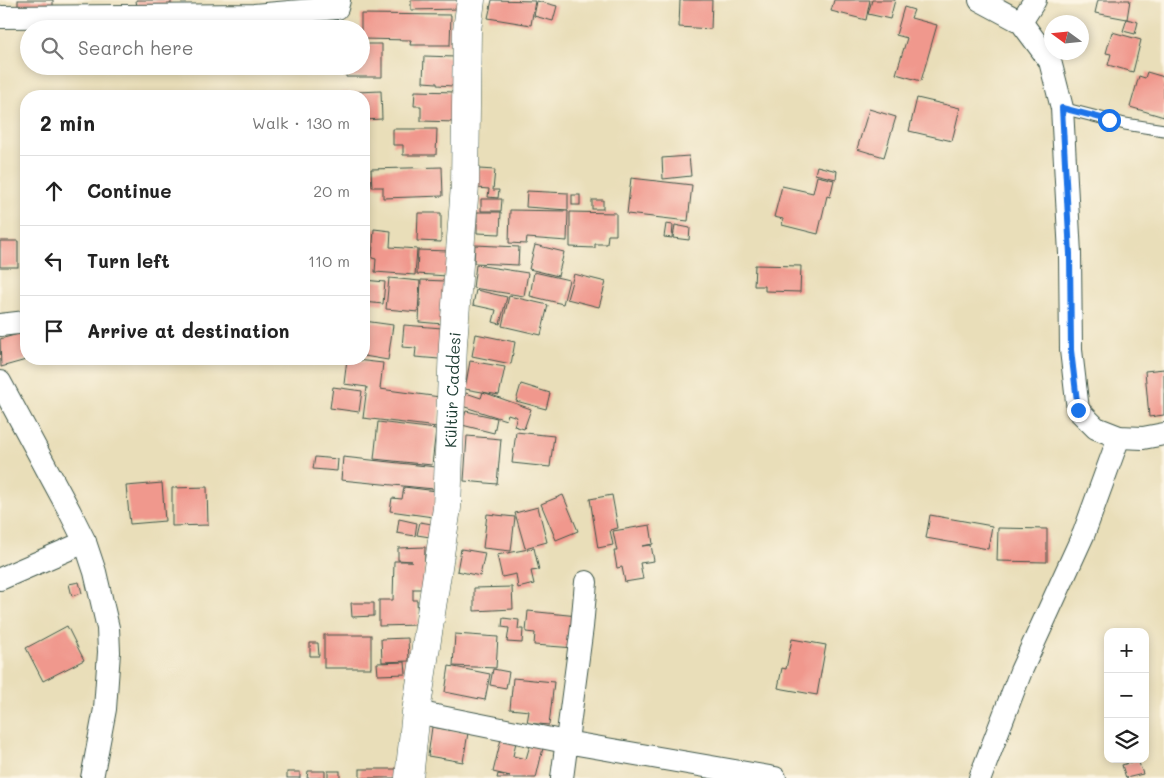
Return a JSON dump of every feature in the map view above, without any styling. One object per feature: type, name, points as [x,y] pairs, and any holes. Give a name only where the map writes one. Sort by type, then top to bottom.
[{"type":"street","points":[[0,17],[254,15],[337,8],[339,0]]},
{"type":"street","name":"Kültür Caddesi","points":[[409,778],[416,712],[447,508],[453,344],[465,185],[467,30],[471,0]]},
{"type":"street","points":[[980,0],[1021,22],[1050,61],[1062,108],[1070,254],[1071,350],[1078,410],[1096,428],[1119,437],[1144,438],[1164,434]]},
{"type":"street","points":[[1021,22],[1035,0]]},
{"type":"street","points":[[0,325],[20,323]]},
{"type":"street","points":[[0,382],[85,542],[103,603],[108,628],[109,652],[105,709],[92,778]]},
{"type":"street","points":[[980,778],[1021,671],[1084,533],[1119,437]]},
{"type":"street","points":[[0,579],[85,542]]},
{"type":"street","points":[[562,778],[586,582]]},
{"type":"street","points":[[416,712],[566,742],[751,776],[775,778]]},
{"type":"lane","points":[[1062,108],[1125,124],[1164,130]]},
{"type":"building","points":[[18,0],[53,0],[53,10],[18,10]]},
{"type":"building","points":[[136,0],[171,0],[171,4],[137,8]]},
{"type":"building","points":[[411,0],[459,0],[459,9],[411,10]]},
{"type":"building","points":[[492,0],[535,1],[531,25],[488,18]]},
{"type":"building","points":[[680,0],[712,0],[711,29],[679,27]]},
{"type":"building","points":[[834,0],[870,0],[866,20],[831,11]]},
{"type":"building","points":[[872,0],[895,0],[890,19],[868,14]]},
{"type":"building","points":[[1098,0],[1130,0],[1127,19],[1095,13]]},
{"type":"building","points":[[537,1],[557,6],[553,21],[534,16]]},
{"type":"building","points":[[904,7],[914,10],[911,18],[937,25],[921,81],[896,74],[907,38],[896,35]]},
{"type":"building","points":[[361,14],[451,15],[450,45],[410,45],[411,40],[370,39],[370,20],[361,20]]},
{"type":"building","points":[[1127,19],[1138,22],[1135,34],[1123,31]]},
{"type":"building","points":[[1112,32],[1141,40],[1133,72],[1108,65],[1111,54],[1106,53]]},
{"type":"building","points":[[370,44],[382,44],[382,77],[346,77],[346,75],[370,75]]},
{"type":"building","points":[[424,56],[455,57],[453,86],[423,82]]},
{"type":"building","points":[[1147,72],[1164,77],[1164,117],[1130,107],[1139,76],[1145,78]]},
{"type":"building","points":[[370,91],[381,91],[382,119],[370,120]]},
{"type":"building","points":[[415,91],[457,92],[456,122],[421,121],[421,106],[414,106]]},
{"type":"building","points":[[917,98],[960,108],[952,141],[909,131]]},
{"type":"building","points":[[869,109],[896,117],[884,157],[857,149]]},
{"type":"building","points":[[393,129],[437,129],[436,155],[403,155],[403,145],[393,145]]},
{"type":"building","points":[[689,156],[691,176],[663,179],[662,158]]},
{"type":"building","points":[[817,166],[837,171],[836,179],[815,174]]},
{"type":"building","points":[[442,167],[443,196],[383,198],[383,187],[372,187],[371,169]]},
{"type":"building","points":[[479,169],[495,170],[493,190],[499,190],[498,198],[488,197],[489,189],[477,188]]},
{"type":"building","points":[[817,176],[834,180],[830,197],[827,196],[818,234],[782,225],[783,219],[774,217],[782,186],[813,193]]},
{"type":"building","points":[[631,178],[692,185],[688,221],[627,214]]},
{"type":"building","points":[[527,191],[568,193],[568,210],[526,207]]},
{"type":"building","points":[[572,195],[580,195],[580,205],[572,205]]},
{"type":"building","points":[[481,199],[502,199],[501,211],[481,211]]},
{"type":"building","points":[[592,200],[603,200],[603,209],[592,209]]},
{"type":"building","points":[[510,210],[568,211],[567,241],[527,238],[526,244],[509,243]]},
{"type":"building","points":[[477,212],[501,212],[500,234],[477,233]]},
{"type":"building","points":[[570,212],[616,213],[616,235],[608,235],[607,244],[595,244],[595,248],[570,247]]},
{"type":"building","points":[[418,213],[441,213],[441,242],[417,241]]},
{"type":"building","points":[[666,224],[673,225],[672,238],[664,237]]},
{"type":"building","points":[[675,225],[690,228],[689,240],[673,238]]},
{"type":"building","points":[[374,229],[391,231],[390,247],[417,249],[415,275],[375,272],[376,259],[372,258]]},
{"type":"building","points":[[0,241],[18,241],[18,267],[0,267]]},
{"type":"building","points":[[475,245],[519,247],[518,265],[474,263]]},
{"type":"building","points":[[535,245],[564,252],[558,276],[529,269]]},
{"type":"building","points":[[418,250],[449,251],[447,276],[417,274]]},
{"type":"building","points":[[476,265],[528,273],[524,296],[473,288]]},
{"type":"building","points":[[755,265],[801,266],[800,292],[765,291],[765,286],[754,286]]},
{"type":"building","points":[[534,272],[569,280],[563,304],[530,296]]},
{"type":"building","points":[[574,274],[606,282],[599,307],[567,299]]},
{"type":"building","points":[[389,278],[420,281],[418,312],[386,309]]},
{"type":"building","points":[[421,280],[445,281],[443,324],[419,322]]},
{"type":"building","points":[[370,281],[385,282],[383,304],[370,303]]},
{"type":"building","points":[[476,290],[507,297],[500,324],[493,322],[496,310],[473,305]]},
{"type":"building","points":[[509,296],[548,305],[541,335],[502,326]]},
{"type":"building","points":[[370,322],[393,325],[388,360],[370,357]]},
{"type":"building","points":[[404,325],[442,328],[439,359],[415,357],[416,348],[402,347]]},
{"type":"building","points":[[20,334],[20,362],[1,367],[0,339]]},
{"type":"building","points":[[476,334],[515,342],[511,364],[472,356]]},
{"type":"building","points":[[470,361],[505,367],[499,395],[465,389]]},
{"type":"building","points":[[370,362],[383,363],[380,389],[440,397],[437,427],[363,418],[367,387],[344,384],[346,365],[370,365]]},
{"type":"building","points":[[1164,369],[1164,415],[1149,417],[1145,371]]},
{"type":"building","points":[[521,384],[550,393],[546,409],[516,401]]},
{"type":"building","points":[[333,387],[362,391],[359,412],[330,408]]},
{"type":"building","points":[[483,392],[531,409],[524,429],[514,426],[517,417],[508,414],[506,420],[462,406],[466,393],[481,398]]},
{"type":"building","points":[[466,411],[497,418],[494,433],[462,425]]},
{"type":"building","points":[[378,422],[436,429],[432,465],[374,459]]},
{"type":"building","points":[[516,432],[554,436],[550,467],[512,463]]},
{"type":"building","points":[[467,436],[501,439],[497,484],[464,481]]},
{"type":"building","points":[[315,457],[338,459],[337,471],[313,469]]},
{"type":"building","points":[[343,457],[436,467],[434,489],[341,480]]},
{"type":"building","points":[[162,483],[165,521],[130,524],[126,486]]},
{"type":"building","points":[[207,487],[208,525],[172,526],[172,488]]},
{"type":"building","points":[[404,487],[437,491],[433,517],[390,511],[392,498],[402,499]]},
{"type":"building","points":[[563,495],[578,531],[556,540],[541,504]]},
{"type":"building","points":[[612,495],[618,528],[610,530],[613,545],[598,548],[590,499]]},
{"type":"building","points":[[538,507],[547,542],[525,548],[515,513]]},
{"type":"building","points":[[487,514],[515,517],[511,551],[483,548]]},
{"type":"building","points":[[930,515],[992,526],[988,549],[926,538]]},
{"type":"building","points":[[399,519],[417,523],[415,536],[397,533]]},
{"type":"building","points":[[420,522],[432,524],[430,537],[417,535]]},
{"type":"building","points":[[650,525],[653,544],[642,546],[651,545],[654,561],[640,563],[643,579],[625,582],[622,567],[617,568],[614,551],[617,551],[613,531]]},
{"type":"building","points":[[998,528],[1047,529],[1047,562],[997,561]]},
{"type":"building","points":[[425,547],[424,589],[413,589],[413,600],[417,600],[418,625],[379,626],[379,600],[393,600],[394,561],[412,561],[398,560],[398,548]]},
{"type":"building","points":[[534,548],[539,570],[531,571],[534,584],[518,588],[516,574],[502,577],[497,555]]},
{"type":"building","points":[[461,549],[485,553],[480,576],[457,571]]},
{"type":"building","points":[[79,582],[82,593],[72,596],[69,584]]},
{"type":"building","points":[[512,587],[513,609],[474,611],[474,588]]},
{"type":"building","points":[[351,603],[374,603],[374,616],[352,617]]},
{"type":"building","points":[[528,611],[578,616],[575,648],[534,645],[535,633],[526,632]]},
{"type":"building","points":[[503,618],[519,620],[518,629],[523,629],[522,643],[507,642],[509,628],[502,627]]},
{"type":"building","points":[[67,626],[84,660],[43,681],[26,648]]},
{"type":"building","points":[[455,634],[498,637],[496,668],[453,666]]},
{"type":"building","points":[[324,635],[371,635],[371,668],[324,668]]},
{"type":"building","points":[[408,638],[409,661],[382,662],[381,639]]},
{"type":"building","points":[[792,639],[826,645],[817,695],[778,688],[782,668],[786,669]]},
{"type":"building","points":[[310,643],[318,643],[319,656],[310,656]]},
{"type":"building","points":[[405,662],[406,674],[378,675],[377,663]]},
{"type":"building","points":[[449,666],[490,674],[485,700],[445,692]]},
{"type":"building","points":[[493,669],[509,672],[506,688],[490,685]]},
{"type":"building","points":[[513,678],[554,682],[549,725],[527,723],[529,711],[510,709]]},
{"type":"building","points":[[432,727],[468,733],[463,762],[428,756]]},
{"type":"building","points":[[501,739],[516,742],[513,756],[526,759],[530,745],[543,748],[536,778],[497,778],[498,774],[510,776],[493,772]]},
{"type":"building","points":[[1139,763],[1143,774],[1126,778],[1122,765]]},
{"type":"building","points":[[360,769],[397,769],[397,778],[360,778]]},
{"type":"building","points":[[308,771],[325,771],[325,778],[307,778]]},
{"type":"building","points":[[328,771],[340,771],[340,778],[328,778]]},
{"type":"building","points":[[287,772],[300,772],[300,778],[287,778]]},
{"type":"route","points":[[1078,410],[1071,350],[1070,254],[1062,108],[1109,120]]}]
